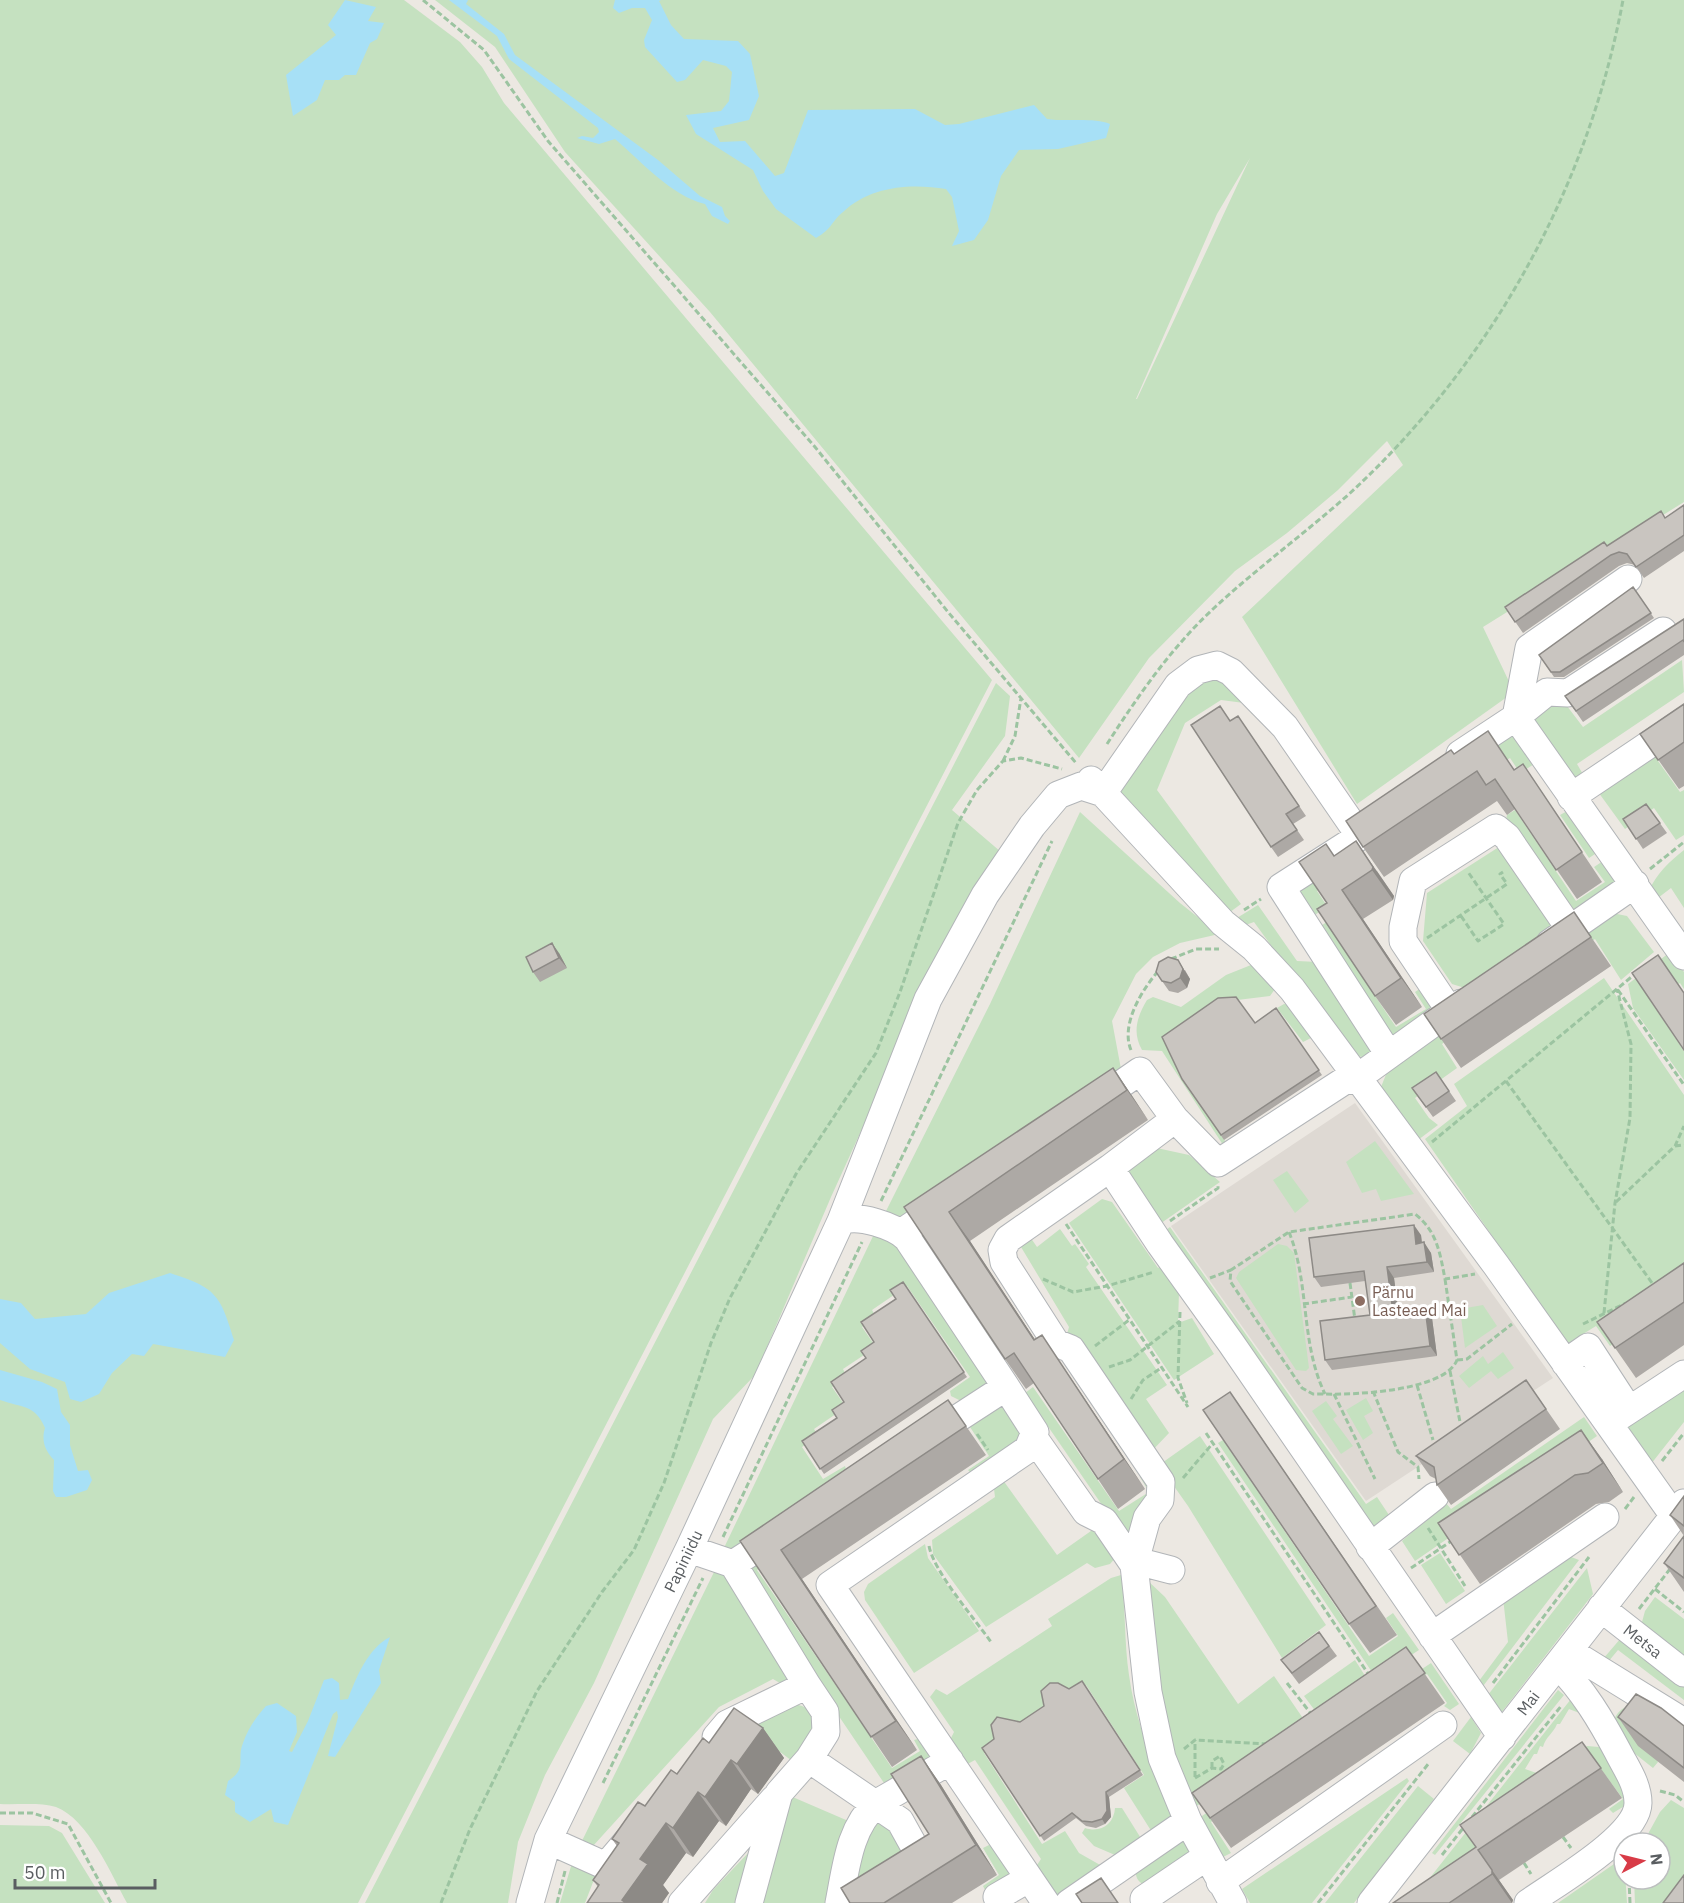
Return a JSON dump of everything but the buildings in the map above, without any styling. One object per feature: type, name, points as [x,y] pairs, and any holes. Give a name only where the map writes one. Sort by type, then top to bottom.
[{"type":"street","points":[[1629,579],[1529,648],[1516,717],[1684,957]]},
{"type":"street","points":[[1443,765],[1516,717],[1547,692],[1568,693],[1663,631]]},
{"type":"street","points":[[1360,836],[1285,727],[1231,672],[1217,665],[1198,670],[1178,685],[1095,784],[1222,923],[1254,948],[1292,989],[1565,1363],[1619,1417],[1647,1479],[1679,1509]]},
{"type":"street","points":[[1571,797],[1684,721]]},
{"type":"street","name":"Papiniidu","points":[[530,1903],[548,1840],[688,1549],[841,1221],[928,999],[985,895],[1032,826],[1058,795],[1081,786],[1095,784]]},
{"type":"street","points":[[1388,1053],[1281,887],[1397,813]]},
{"type":"street","points":[[1450,1011],[1403,941],[1403,927],[1413,881],[1496,828],[1507,837],[1570,929]]},
{"type":"street","points":[[1527,958],[1634,883]]},
{"type":"street","points":[[1073,1117],[1140,1071],[1175,1119],[1218,1163],[1344,1082],[1357,1078],[1388,1053],[1480,990]]},
{"type":"street","points":[[1175,1119],[1110,1168],[1008,1239],[1002,1250],[1004,1262],[1056,1343],[1071,1349],[1161,1482],[1162,1492],[1147,1518],[1134,1565],[1148,1692],[1161,1758],[1188,1821],[1227,1893],[1443,1725]]},
{"type":"street","points":[[1110,1168],[1159,1258],[1231,1343],[1502,1737]]},
{"type":"street","points":[[901,1233],[967,1188]]},
{"type":"street","points":[[841,1221],[854,1218],[901,1233],[1030,1420],[1034,1438],[1086,1512],[1104,1521],[1134,1565]]},
{"type":"street","points":[[1619,1417],[1684,1374]]},
{"type":"street","points":[[910,1449],[1006,1387]]},
{"type":"street","points":[[1034,1438],[1028,1449],[831,1585],[1046,1903]]},
{"type":"street","points":[[1370,1546],[1429,1501]]},
{"type":"street","name":"Mai","points":[[1371,1903],[1679,1509]]},
{"type":"street","points":[[1432,1636],[1612,1516]]},
{"type":"street","points":[[734,1564],[796,1523]]},
{"type":"street","points":[[682,1903],[809,1759],[826,1732],[825,1712],[734,1564],[688,1549]]},
{"type":"street","points":[[1134,1565],[1148,1564],[1171,1570]]},
{"type":"street","name":"Metsa","points":[[1601,1608],[1684,1673]]},
{"type":"street","points":[[1563,1658],[1684,1722]]},
{"type":"street","points":[[1528,1903],[1618,1839],[1633,1819],[1638,1804],[1635,1784],[1563,1658]]},
{"type":"street","points":[[702,1754],[727,1725],[807,1685]]},
{"type":"street","points":[[809,1759],[850,1789],[877,1803],[900,1821],[920,1857],[851,1903]]},
{"type":"street","points":[[839,1903],[852,1840],[867,1812],[877,1803],[950,1761]]},
{"type":"street","points":[[749,1903],[779,1793]]},
{"type":"street","points":[[1069,1903],[1188,1821]]},
{"type":"street","points":[[548,1840],[602,1875],[643,1822]]},
{"type":"street","points":[[1123,1867],[1145,1901],[1206,1857]]},
{"type":"street","points":[[997,1897],[1028,1879]]},
{"type":"path","points":[[423,0],[484,50],[548,141],[816,447],[1021,698],[1095,784]]},
{"type":"path","points":[[1095,784],[1145,684],[1211,610],[1347,495],[1412,432],[1471,358],[1517,284],[1561,201],[1583,152],[1614,50],[1623,0]]},
{"type":"path","points":[[441,1903],[470,1828],[537,1691],[602,1592],[634,1550],[663,1483],[711,1343],[730,1298],[796,1174],[876,1053],[900,992],[958,823],[977,790],[1003,761],[1015,736],[1021,698]]},
{"type":"path","points":[[1003,761],[1021,758],[1095,784]]},
{"type":"path","points":[[871,1223],[1054,837]]},
{"type":"path","points":[[1634,883],[1684,842]]},
{"type":"path","points":[[1455,853],[1504,924],[1478,941],[1461,915]]},
{"type":"path","points":[[1423,941],[1507,884],[1500,874],[1509,868]]},
{"type":"path","points":[[1222,923],[1281,887]]},
{"type":"path","points":[[1168,960],[1196,949],[1254,948]]},
{"type":"path","points":[[1140,1071],[1128,1042],[1133,1012],[1148,982],[1161,967]]},
{"type":"path","points":[[1415,1156],[1641,968]]},
{"type":"path","points":[[1617,988],[1684,1085]]},
{"type":"path","points":[[1604,1313],[1615,1203],[1630,1118],[1631,1044],[1617,988]]},
{"type":"path","points":[[1506,1081],[1656,1289],[1665,1284]]},
{"type":"path","points":[[1615,1203],[1675,1146],[1684,1126]]},
{"type":"path","points":[[1675,1146],[1684,1145]]},
{"type":"path","points":[[1039,1277],[1073,1292],[1107,1287],[1159,1258],[1167,1223],[1218,1188],[1218,1163]]},
{"type":"path","points":[[1054,1207],[1188,1407],[1178,1378],[1180,1310]]},
{"type":"path","points":[[1415,1214],[1428,1224],[1438,1243],[1445,1279],[1457,1360],[1450,1371],[1417,1385],[1334,1394],[1313,1394],[1302,1388],[1230,1281],[1231,1270],[1289,1232],[1415,1214]]},
{"type":"path","points":[[1289,1232],[1297,1252],[1311,1359],[1325,1394]]},
{"type":"path","points":[[1445,1279],[1477,1274],[1496,1266]]},
{"type":"path","points":[[1350,1283],[1356,1328]]},
{"type":"path","points":[[1303,1304],[1352,1297]]},
{"type":"path","points":[[1549,1340],[1635,1299]]},
{"type":"path","points":[[1457,1360],[1467,1359],[1527,1310]]},
{"type":"path","points":[[1085,1370],[1100,1340],[1129,1320]]},
{"type":"path","points":[[1085,1370],[1130,1360],[1180,1321]]},
{"type":"path","points":[[1119,1419],[1143,1380],[1161,1368]]},
{"type":"path","points":[[1450,1371],[1460,1422]]},
{"type":"path","points":[[1417,1385],[1433,1440]]},
{"type":"path","points":[[1373,1391],[1398,1452],[1418,1467],[1429,1501]]},
{"type":"path","points":[[1334,1394],[1375,1479]]},
{"type":"path","points":[[963,1414],[990,1454],[981,1483]]},
{"type":"path","points":[[1206,1433],[1372,1679]]},
{"type":"path","points":[[1612,1516],[1647,1479],[1684,1433]]},
{"type":"path","points":[[1162,1492],[1172,1490],[1213,1443]]},
{"type":"path","points":[[924,1522],[930,1554],[991,1642]]},
{"type":"path","points":[[1393,1580],[1460,1535]]},
{"type":"path","points":[[1441,1548],[1478,1605]]},
{"type":"path","points":[[1479,1703],[1595,1548]]},
{"type":"path","points":[[1655,1589],[1684,1611]]},
{"type":"path","points":[[1287,1683],[1315,1719]]},
{"type":"path","points":[[1195,1740],[1273,1744]]},
{"type":"path","points":[[1195,1778],[1212,1768],[1221,1769],[1224,1764],[1220,1756],[1212,1761],[1212,1768]]},
{"type":"path","points":[[1318,1903],[1432,1760]]},
{"type":"path","points":[[0,1813],[32,1813],[68,1824],[111,1903]]},
{"type":"shaded area","name":"Pärnu Lasteaed Mai","points":[[1355,1103],[1553,1378],[1366,1501],[1171,1226]]},
{"type":"green space","points":[[0,0],[404,0],[460,42],[482,67],[504,103],[992,680],[358,1903],[127,1903],[98,1849],[68,1813],[50,1805],[0,1804]]},
{"type":"green space","points":[[435,0],[1684,0],[1684,502],[1483,627],[1514,692],[1357,804],[1242,617],[1403,465],[1387,441],[1338,490],[1287,533],[1235,571],[1149,658],[1079,758],[710,312],[565,152],[495,47]],"holes":[[[1250,158],[1137,399],[1217,214]]]},
{"type":"green space","points":[[1682,660],[1684,692],[1577,764],[1584,776],[1574,785],[1527,715],[1536,707],[1567,706],[1583,727]]},
{"type":"green space","points":[[1208,672],[1259,710],[1252,714],[1244,703],[1221,700],[1185,723],[1157,790],[1241,904],[1226,915],[1109,793],[1184,689]]},
{"type":"green space","points":[[996,683],[1010,696],[1005,736],[952,810],[1001,852],[933,973],[831,1197],[755,1375],[713,1419],[594,1683],[545,1775],[518,1842],[508,1903],[365,1903]]},
{"type":"green space","points":[[1516,736],[1539,761],[1520,773],[1510,758],[1480,776],[1471,763],[1508,738]]},
{"type":"green space","points":[[1669,741],[1676,750],[1658,761],[1680,792],[1684,790],[1684,835],[1676,840],[1654,808],[1625,829],[1596,789]]},
{"type":"green space","points":[[1515,810],[1576,901],[1605,882],[1594,867],[1603,861],[1617,884],[1574,916],[1505,825],[1507,815]]},
{"type":"green space","points":[[1569,810],[1598,852],[1589,858],[1560,815]]},
{"type":"green space","points":[[1080,812],[1180,903],[1219,934],[1180,943],[1153,957],[1136,974],[1112,1021],[1121,1069],[902,1221],[885,1213],[990,1004]]},
{"type":"green space","points":[[1502,845],[1553,929],[1468,989],[1452,984],[1423,941],[1427,893]]},
{"type":"green space","points":[[1684,850],[1684,908],[1671,888],[1654,901],[1649,891],[1655,879]]},
{"type":"green space","points":[[1345,872],[1317,891],[1327,906],[1307,921],[1301,912],[1299,882]]},
{"type":"green space","points":[[1258,905],[1297,961],[1318,962],[1373,1050],[1366,1058],[1350,1054],[1254,922],[1240,927],[1232,921]]},
{"type":"green space","points":[[1607,912],[1627,916],[1654,952],[1621,980],[1595,939],[1576,952],[1567,940]]},
{"type":"green space","points":[[1335,917],[1345,931],[1336,938],[1396,1027],[1426,1009],[1415,992],[1424,986],[1434,1001],[1427,1013],[1416,1024],[1402,1032],[1389,1035],[1314,930]]},
{"type":"green space","points":[[1669,953],[1684,972],[1684,989],[1680,983],[1651,1002],[1684,1051],[1684,1080],[1633,1008],[1628,984]]},
{"type":"green space","points":[[1251,965],[1263,972],[1275,989],[1270,996],[1221,1002],[1165,1041],[1182,1080],[1230,1148],[1225,1148],[1162,1051],[1142,1050],[1137,1037],[1137,1025],[1147,1000],[1153,997],[1181,1007],[1226,975]]},
{"type":"green space","points":[[1604,978],[1684,1095],[1684,1298],[1610,1346],[1596,1326],[1567,1344],[1425,1139],[1467,1106],[1454,1084]]},
{"type":"green space","points":[[1284,1004],[1291,1005],[1311,1038],[1303,1042],[1277,1008]]},
{"type":"green space","points":[[1454,1021],[1460,1030],[1442,1044],[1457,1068],[1415,1098],[1429,1118],[1438,1125],[1418,1140],[1381,1087],[1389,1067]]},
{"type":"green space","points":[[1375,1141],[1414,1194],[1381,1201],[1376,1189],[1362,1193],[1346,1162]]},
{"type":"green space","points":[[1152,1147],[1189,1155],[1220,1182],[1157,1226],[1120,1174]]},
{"type":"green space","points":[[1287,1171],[1309,1201],[1295,1213],[1273,1180]]},
{"type":"green space","points":[[1102,1199],[1112,1202],[1158,1268],[1161,1266],[1179,1292],[1178,1323],[1192,1318],[1214,1354],[1174,1380],[1069,1223]]},
{"type":"green space","points":[[1170,1227],[1366,1504],[1377,1497],[1391,1518],[1373,1532],[1162,1233]]},
{"type":"green space","points":[[1060,1229],[1072,1246],[1075,1244],[1089,1264],[1086,1267],[1167,1385],[1146,1399],[1169,1433],[1149,1454],[1067,1334],[1069,1327],[1018,1242],[1028,1234],[1037,1247]]},
{"type":"green space","points":[[875,1232],[894,1239],[988,1383],[984,1390],[963,1402],[951,1396],[950,1391],[970,1377],[907,1286],[872,1310],[876,1317],[862,1327],[876,1347],[843,1369],[847,1377],[832,1387],[846,1407],[814,1429],[818,1436],[802,1447],[823,1479],[845,1466],[849,1481],[741,1555],[722,1552]]},
{"type":"green space","points":[[1278,1244],[1287,1246],[1294,1253],[1309,1368],[1306,1371],[1296,1370],[1236,1278],[1239,1272]]},
{"type":"green space","points":[[1483,1305],[1497,1326],[1465,1348],[1460,1309]]},
{"type":"green space","points":[[1503,1352],[1514,1368],[1498,1379],[1491,1371],[1469,1388],[1459,1376],[1483,1356],[1488,1364]]},
{"type":"green space","points":[[1684,1382],[1684,1422],[1651,1464],[1627,1429],[1632,1416]]},
{"type":"green space","points":[[1033,1387],[1119,1511],[1149,1492],[1140,1477],[1148,1472],[1158,1488],[1138,1532],[1124,1537],[1025,1393]]},
{"type":"green space","points":[[1366,1398],[1373,1411],[1364,1416],[1373,1433],[1363,1440],[1346,1410]]},
{"type":"green space","points":[[1326,1401],[1337,1416],[1333,1419],[1353,1446],[1341,1454],[1312,1411]]},
{"type":"green space","points":[[1000,1406],[1012,1408],[1023,1439],[976,1479],[968,1470],[989,1456],[970,1427],[782,1552],[778,1548]]},
{"type":"green space","points":[[1584,1417],[1597,1436],[1415,1561],[1402,1541],[1446,1503],[1451,1509]]},
{"type":"green space","points":[[1200,1436],[1326,1625],[1282,1658],[1188,1506],[1159,1465]]},
{"type":"green space","points":[[1223,1440],[1369,1656],[1398,1636],[1386,1618],[1393,1613],[1419,1650],[1376,1678],[1218,1443]]},
{"type":"green space","points":[[1000,1476],[1057,1555],[1098,1526],[1117,1556],[1110,1564],[1095,1568],[1087,1563],[986,1627],[933,1554],[932,1540],[995,1497],[993,1481]]},
{"type":"green space","points":[[925,1544],[928,1558],[979,1631],[914,1673],[865,1600],[864,1592],[868,1584]]},
{"type":"green space","points":[[1440,1553],[1465,1591],[1446,1604],[1421,1565]]},
{"type":"green space","points":[[1566,1555],[1579,1560],[1477,1694],[1476,1685],[1508,1642],[1503,1598]]},
{"type":"green space","points":[[771,1559],[757,1570],[892,1768],[920,1751],[914,1740],[925,1737],[941,1759],[879,1792],[884,1783],[745,1577],[748,1567]]},
{"type":"green space","points":[[716,1568],[730,1581],[791,1670],[790,1689],[773,1679],[719,1707],[593,1846],[580,1845]]},
{"type":"green space","points":[[1587,1568],[1593,1594],[1501,1713],[1484,1700]]},
{"type":"green space","points":[[1121,1575],[1127,1663],[1132,1692],[1146,1744],[1170,1811],[1170,1819],[1159,1832],[1150,1829],[1124,1788],[1144,1775],[1086,1685],[984,1753],[1042,1844],[1065,1831],[1079,1853],[1109,1870],[1058,1900],[1033,1871],[1041,1859],[975,1760],[962,1767],[947,1746],[954,1732],[930,1697],[936,1689],[947,1695],[1052,1626],[1048,1619],[1111,1578]]},
{"type":"green space","points":[[1146,1579],[1165,1597],[1238,1704],[1274,1676],[1311,1730],[1189,1811],[1167,1746]]},
{"type":"green space","points":[[1655,1597],[1684,1619],[1684,1661],[1652,1636],[1642,1622],[1645,1611]]},
{"type":"green space","points":[[1621,1638],[1684,1687],[1684,1700],[1618,1650],[1608,1662],[1603,1659]]},
{"type":"green space","points":[[1355,1660],[1369,1682],[1319,1716],[1304,1696]]},
{"type":"green space","points":[[1431,1663],[1459,1704],[1450,1710],[1444,1706],[1447,1703],[1427,1674],[1211,1822],[1231,1853],[1223,1857],[1216,1855],[1196,1820]]},
{"type":"green space","points":[[1558,1690],[1564,1695],[1435,1855],[1432,1853]]},
{"type":"green space","points":[[1571,1699],[1582,1714],[1569,1709],[1525,1769],[1554,1779],[1587,1746],[1599,1747],[1628,1785],[1631,1802],[1613,1813],[1609,1809],[1623,1799],[1603,1772],[1410,1903]]},
{"type":"green space","points":[[794,1704],[811,1712],[819,1729],[792,1761],[745,1725]]},
{"type":"green space","points":[[1633,1704],[1658,1762],[1653,1768],[1614,1737],[1616,1716],[1622,1709]]},
{"type":"green space","points":[[1471,1717],[1481,1733],[1470,1754],[1453,1741]]},
{"type":"green space","points":[[1407,1778],[1409,1781],[1312,1903],[1250,1903],[1242,1889]]},
{"type":"green space","points":[[1418,1786],[1434,1799],[1354,1903],[1325,1903]]},
{"type":"green space","points":[[788,1795],[853,1823],[833,1903],[759,1903]]},
{"type":"green space","points":[[1671,1800],[1684,1808],[1684,1903],[1635,1903],[1634,1891],[1672,1891],[1672,1831],[1650,1831],[1660,1812]]},
{"type":"green space","points":[[1115,1808],[1122,1808],[1142,1840],[1122,1858],[1094,1846],[1082,1833],[1085,1828],[1101,1828],[1109,1823]]},
{"type":"green space","points":[[876,1810],[909,1848],[844,1896]]},
{"type":"green space","points":[[0,1825],[49,1826],[62,1833],[105,1903],[0,1903]]},
{"type":"green space","points":[[1179,1837],[1195,1850],[1146,1886],[1141,1883],[1136,1869]]},
{"type":"green space","points":[[989,1845],[1002,1850],[1014,1871],[986,1892],[983,1886],[999,1875],[983,1848]]},
{"type":"green space","points":[[749,1852],[740,1903],[705,1903],[713,1890]]},
{"type":"green space","points":[[572,1863],[591,1871],[595,1877],[585,1903],[560,1903]]},
{"type":"green space","points":[[1612,1865],[1612,1891],[1626,1891],[1627,1903],[1558,1903]]},
{"type":"water","points":[[345,0],[376,7],[368,21],[384,23],[377,39],[370,43],[356,75],[345,75],[339,80],[325,80],[317,100],[293,116],[286,75],[336,35],[328,25]]},
{"type":"water","points":[[449,0],[468,0],[466,4],[504,34],[515,55],[658,160],[700,196],[722,207],[725,216],[730,221],[728,224],[712,216],[705,204],[692,200],[668,186],[615,139],[599,144],[577,138],[582,136],[593,138],[599,132],[598,128],[509,59],[497,36]]},
{"type":"water","points":[[615,0],[661,0],[659,1],[671,25],[684,39],[738,41],[750,54],[759,96],[749,120],[713,128],[720,142],[745,141],[775,176],[784,173],[808,110],[915,109],[945,125],[959,124],[1034,105],[1047,119],[1096,121],[1110,124],[1106,138],[1058,149],[1019,150],[1001,176],[988,220],[974,240],[952,246],[959,231],[952,197],[946,189],[919,186],[891,188],[854,203],[816,238],[776,209],[763,191],[753,170],[696,134],[686,115],[721,111],[729,101],[732,72],[726,66],[703,60],[685,80],[677,82],[645,47],[644,40],[652,20],[645,8],[632,8],[619,13],[613,8]]},
{"type":"water","points":[[170,1273],[207,1289],[220,1303],[234,1340],[225,1357],[153,1344],[144,1356],[132,1354],[112,1373],[99,1394],[81,1402],[70,1399],[65,1382],[30,1369],[0,1343],[0,1299],[21,1303],[35,1319],[86,1314],[109,1293]]},
{"type":"water","points":[[0,1370],[42,1382],[57,1389],[61,1412],[70,1425],[70,1445],[78,1471],[88,1470],[92,1480],[87,1490],[66,1497],[56,1497],[53,1491],[54,1460],[45,1445],[43,1437],[45,1428],[32,1411],[0,1400]]},
{"type":"water","points":[[390,1637],[379,1670],[381,1683],[335,1757],[328,1756],[338,1717],[337,1711],[333,1714],[288,1825],[274,1822],[271,1809],[250,1822],[235,1812],[235,1802],[225,1795],[228,1781],[238,1772],[245,1738],[266,1706],[277,1703],[296,1716],[297,1732],[289,1751],[292,1752],[308,1721],[324,1680],[332,1678],[339,1683],[340,1700],[348,1699],[369,1656],[375,1648]]},
{"type":"place","name":"Pärnu Lasteaed Mai","points":[[1360,1301]]}]
